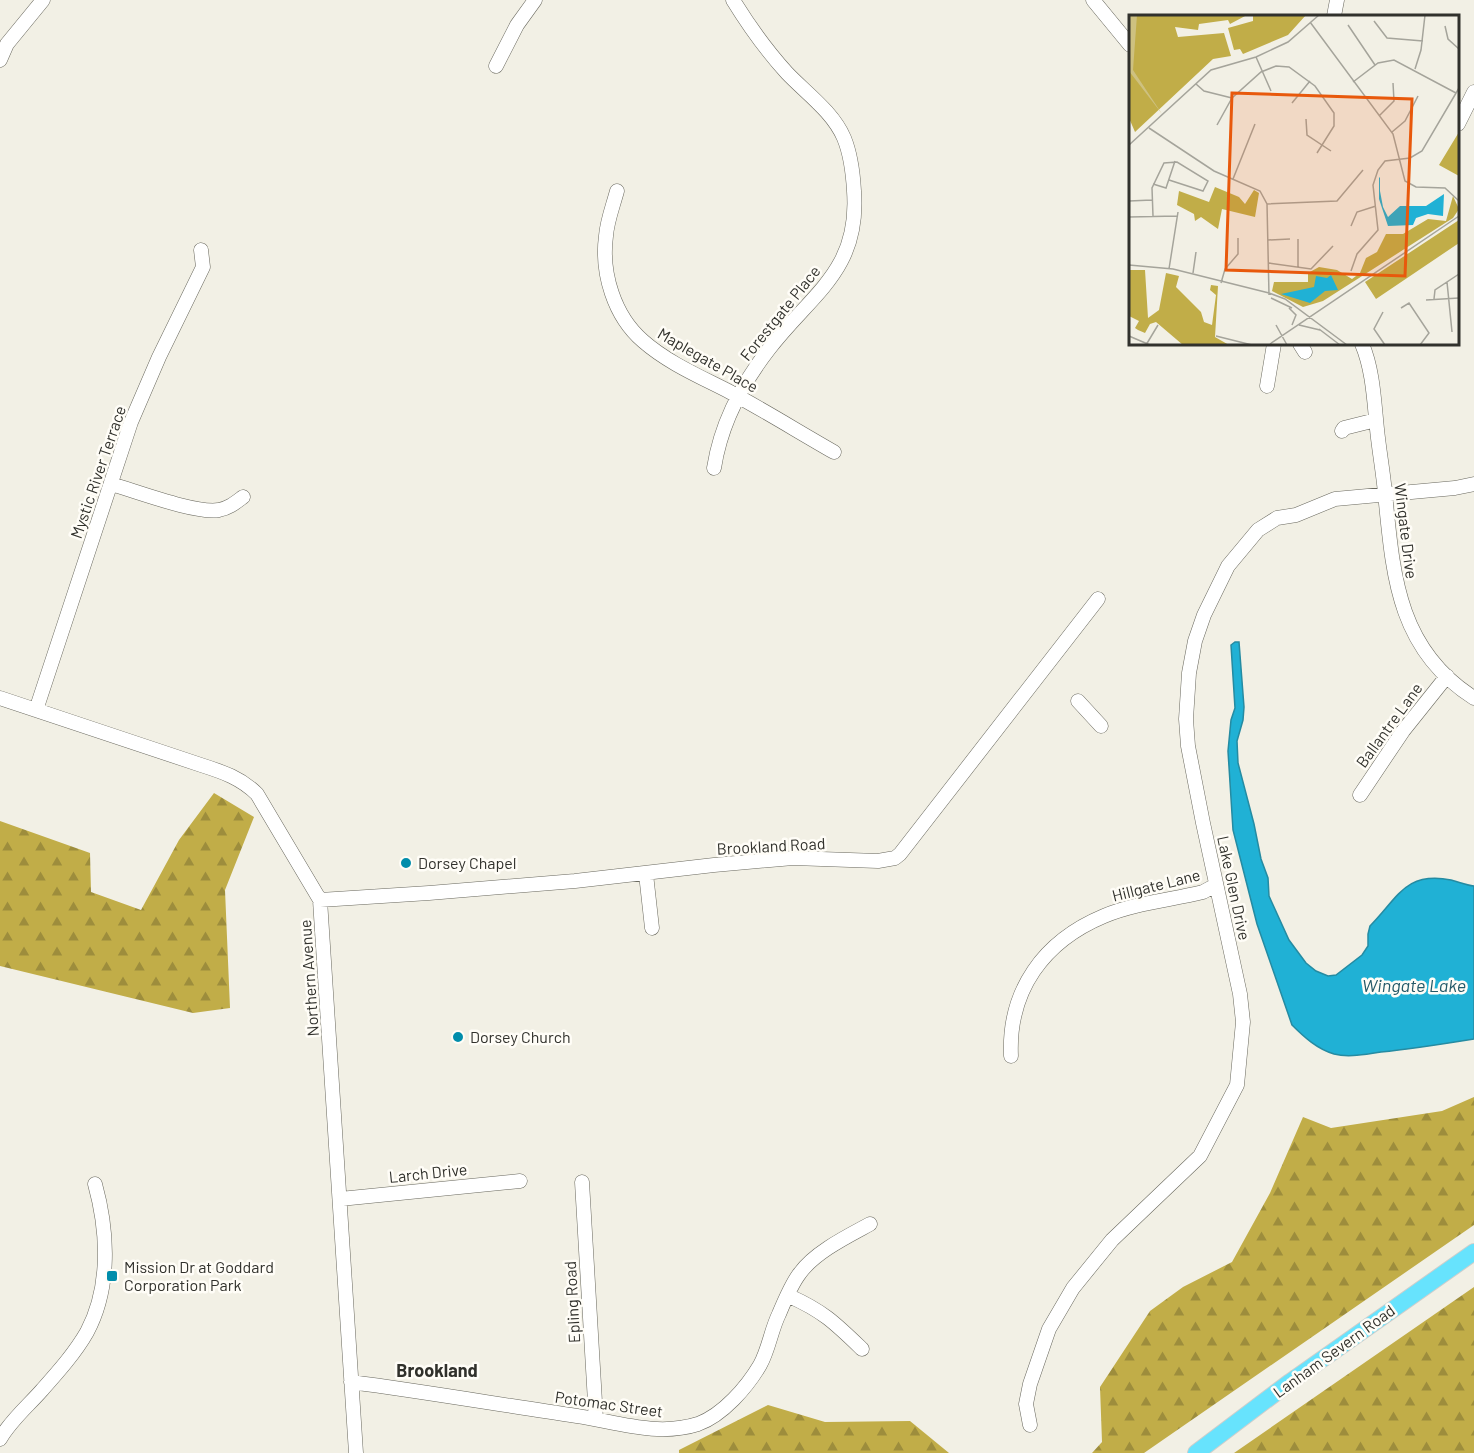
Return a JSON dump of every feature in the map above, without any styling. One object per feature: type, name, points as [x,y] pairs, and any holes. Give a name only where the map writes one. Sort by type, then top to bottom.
[{"type":"main road","name":"Lanham Severn Road","points":[[1196,1453],[1290,1382],[1474,1252]]},
{"type":"street","points":[[0,60],[4,42],[43,0]]},
{"type":"street","points":[[496,66],[517,25],[535,0]]},
{"type":"street","name":"Forestgate Place","points":[[714,468],[724,426],[737,396],[770,347],[823,289],[851,242],[855,203],[853,168],[844,138],[838,128],[780,64],[754,32],[733,0]]},
{"type":"street","points":[[1093,0],[1129,43]]},
{"type":"street","points":[[1334,15],[1337,0]]},
{"type":"street","points":[[1459,122],[1474,92]]},
{"type":"street","name":"Maplegate Place","points":[[617,191],[606,236],[605,255],[612,294],[620,312],[642,340],[672,362],[737,396],[834,452]]},
{"type":"street","name":"Mystic River Terrace","points":[[36,710],[131,422],[203,267],[201,250]]},
{"type":"street","points":[[1267,386],[1274,345]]},
{"type":"street","name":"Wingate Drive","points":[[1362,345],[1370,368],[1392,561],[1403,610],[1419,641],[1447,676],[1474,698]]},
{"type":"street","points":[[1342,431],[1344,428],[1376,420]]},
{"type":"street","points":[[111,484],[199,510],[229,507],[243,497]]},
{"type":"street","name":"Lake Glen Drive","points":[[1030,1425],[1026,1404],[1030,1384],[1049,1329],[1073,1288],[1105,1248],[1200,1156],[1237,1085],[1243,1022],[1236,974],[1188,746],[1186,719],[1191,662],[1204,615],[1228,566],[1258,530],[1277,518],[1296,514],[1335,499],[1455,488],[1474,484]]},
{"type":"street","name":"Brookland Road","points":[[320,900],[646,874],[793,858],[879,861],[895,858],[1098,599]]},
{"type":"street","name":"Ballantre Lane","points":[[1360,795],[1397,739],[1447,676]]},
{"type":"street","name":"Northern Avenue","points":[[0,698],[234,776],[246,783],[258,794],[320,900],[356,1453]]},
{"type":"street","points":[[1078,701],[1101,726]]},
{"type":"street","points":[[646,874],[652,928]]},
{"type":"street","name":"Hillgate Lane","points":[[1011,1056],[1011,1023],[1020,995],[1038,964],[1057,945],[1071,934],[1105,915],[1203,892],[1216,885]]},
{"type":"street","name":"Larch Drive","points":[[340,1199],[520,1181]]},
{"type":"street","name":"Epling Road","points":[[582,1182],[596,1419]]},
{"type":"street","points":[[0,1439],[77,1348],[94,1318],[100,1295],[105,1256],[102,1217],[94,1184]]},
{"type":"street","name":"Potomac Street","points":[[351,1383],[434,1393],[651,1430],[674,1429],[705,1421],[729,1403],[760,1365],[778,1314],[800,1272],[834,1245],[870,1224]]},
{"type":"street","points":[[789,1296],[833,1320],[862,1349]]},
{"type":"green space","points":[[214,793],[254,817],[225,890],[230,1008],[193,1013],[0,966],[0,821],[90,853],[91,892],[141,910],[179,840]]},
{"type":"green space","points":[[1474,1097],[1474,1225],[1144,1453],[1092,1453],[1102,1442],[1100,1387],[1150,1311],[1183,1287],[1232,1262],[1270,1193],[1303,1117],[1331,1128],[1442,1111]]},
{"type":"green space","points":[[1474,1287],[1474,1453],[1234,1453]]},
{"type":"green space","points":[[768,1405],[825,1422],[910,1421],[949,1453],[679,1453],[679,1450]]},
{"type":"water","name":"Wingate Lake","points":[[1239,642],[1244,707],[1237,741],[1238,763],[1261,859],[1268,878],[1269,896],[1289,940],[1306,963],[1316,971],[1328,976],[1336,975],[1362,955],[1368,946],[1370,926],[1404,889],[1413,883],[1435,878],[1474,886],[1474,1039],[1346,1056],[1334,1054],[1316,1046],[1292,1025],[1257,924],[1233,830],[1228,751],[1231,720],[1235,708],[1231,645]]},
{"type":"place","name":"Dorsey Chapel","points":[[406,863]]},
{"type":"place","name":"Dorsey Church","points":[[458,1037]]},
{"type":"place","name":"Mission Dr at Goddard Corporation Park","points":[[112,1276]]},
{"type":"district","name":"Brookland","points":[[437,1371]]}]
